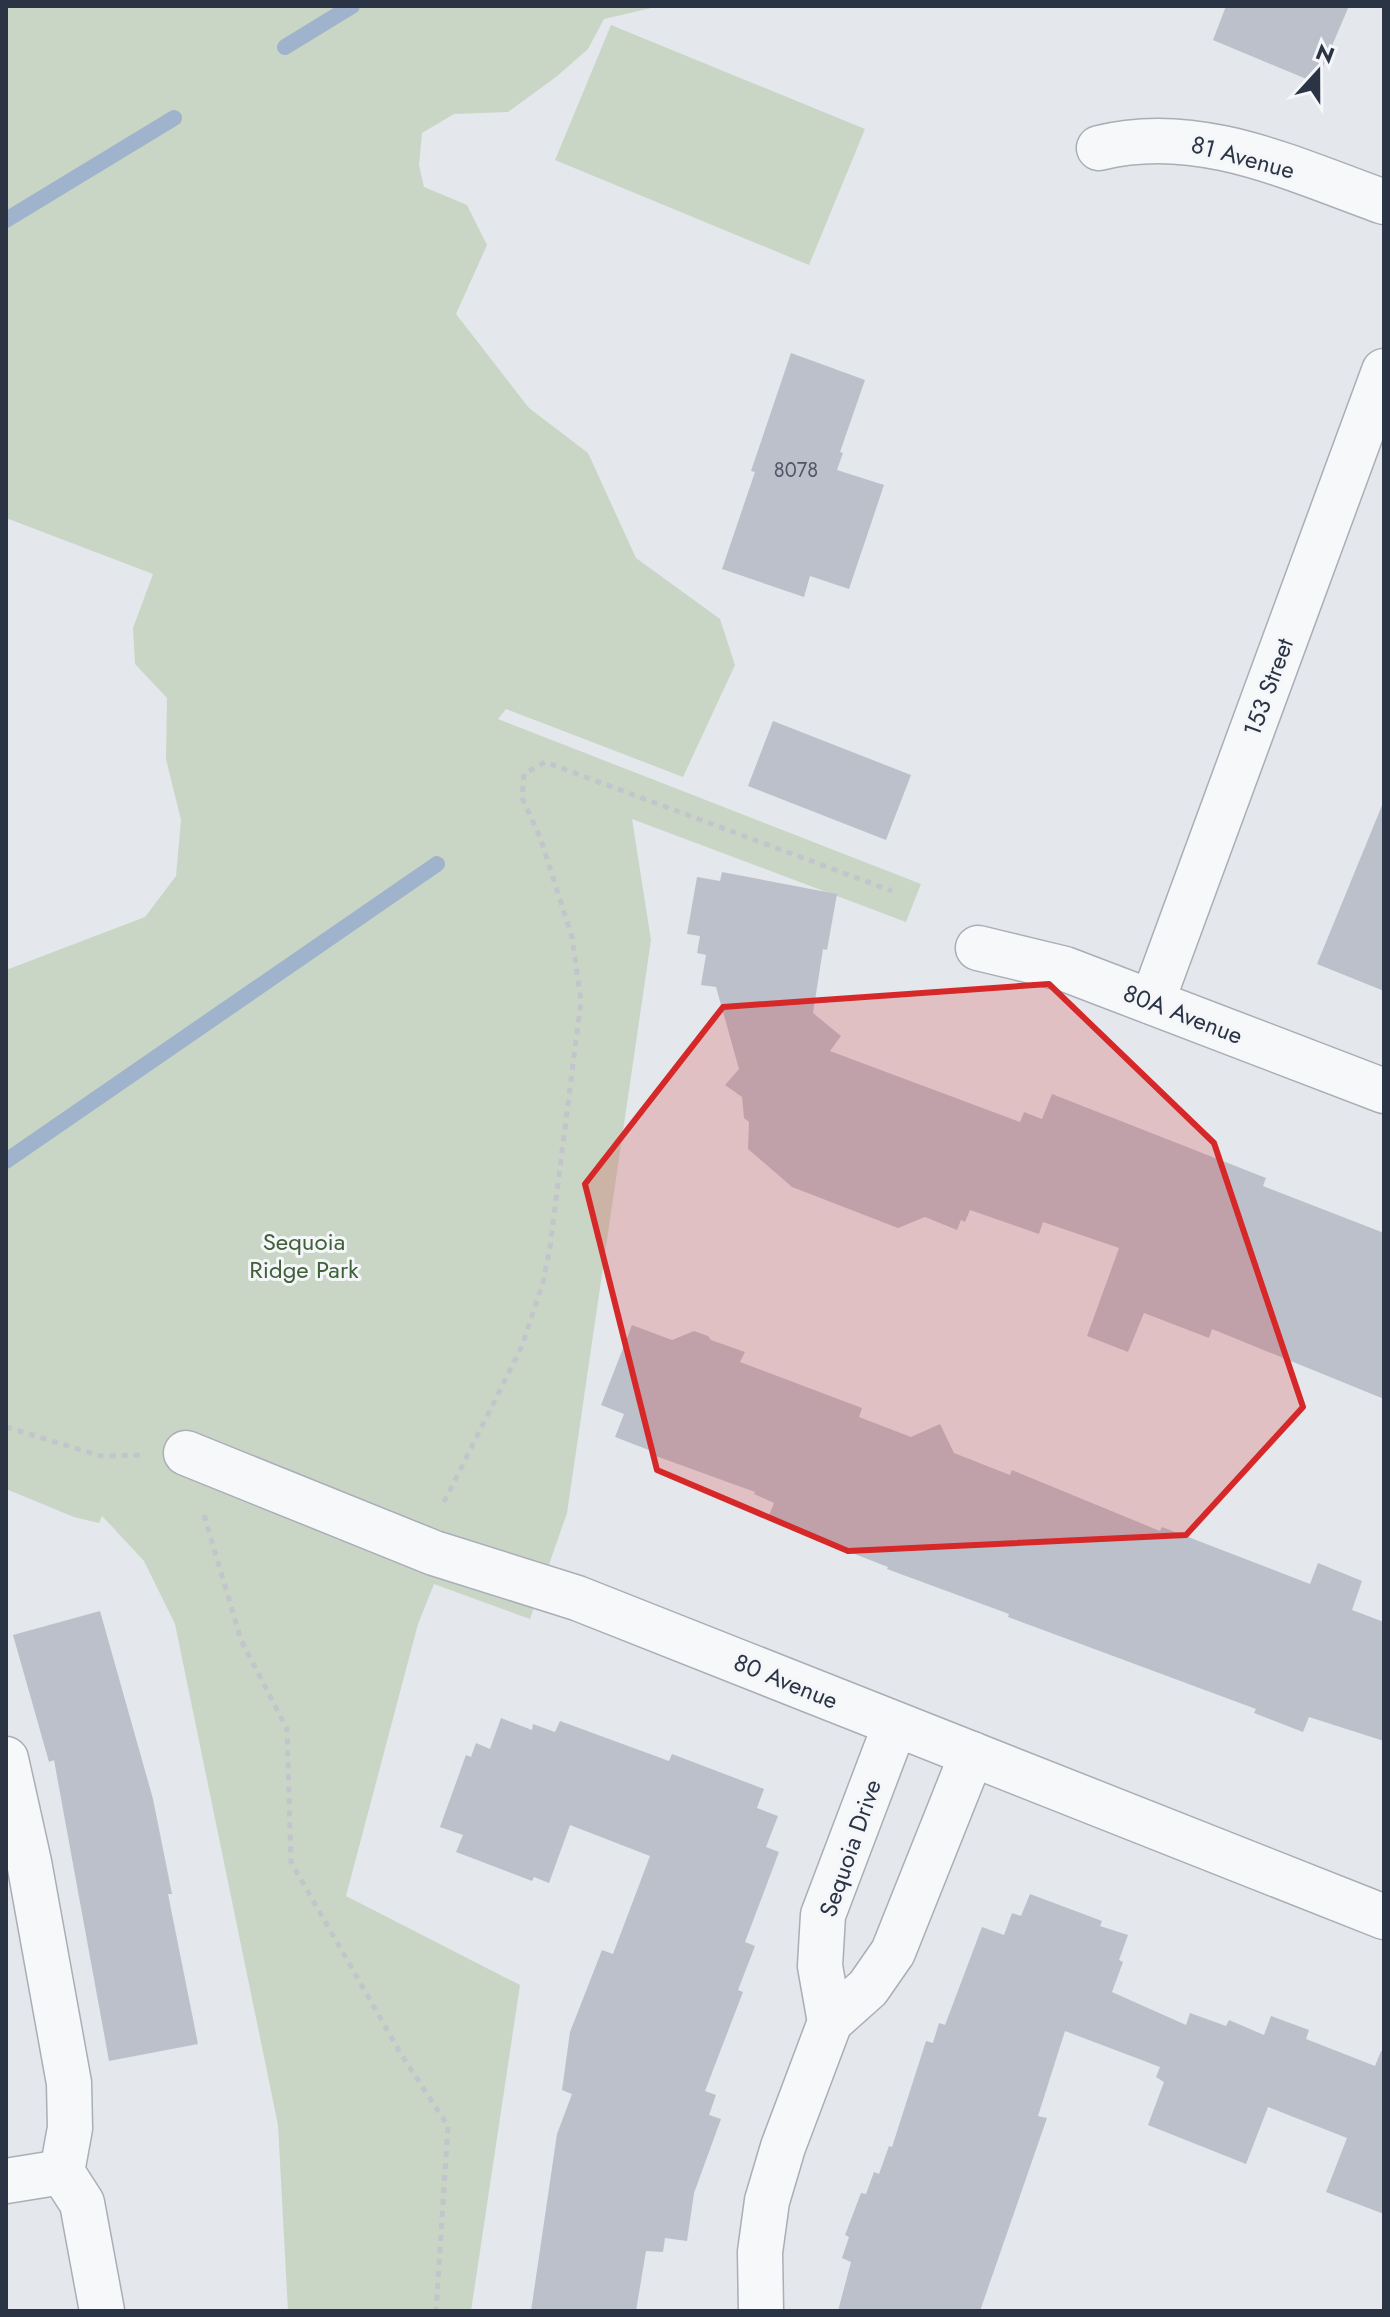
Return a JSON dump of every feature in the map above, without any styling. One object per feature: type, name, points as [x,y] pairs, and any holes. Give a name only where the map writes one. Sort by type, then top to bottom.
[{"type":"street","name":"81 Avenue","points":[[1099,148],[1126,141],[1169,139],[1221,146],[1384,202]]},
{"type":"street","name":"153 Street","points":[[1152,1002],[1384,371]]},
{"type":"street","name":"80A Avenue","points":[[978,948],[1065,969],[1384,1091]]},
{"type":"street","name":"80 Avenue","points":[[186,1453],[434,1553],[577,1598],[1384,1917]]},
{"type":"street","name":"Sequoia Drive","points":[[830,2022],[820,1966],[823,1915],[895,1725]]},
{"type":"street","points":[[761,2311],[760,2252],[767,2201],[783,2147],[830,2022],[868,1988],[893,1952],[972,1754]]},
{"type":"street","points":[[6,1759],[26,1848],[69,2083],[70,2128],[62,2172],[82,2203],[102,2311]]},
{"type":"street","points":[[6,2181],[62,2172]]},
{"type":"path","points":[[444,1502],[522,1346],[543,1282],[581,1001],[572,937],[540,837],[522,798],[524,774],[545,762],[892,891]]},
{"type":"path","points":[[6,1427],[101,1456],[186,1453],[241,1640],[287,1729],[291,1862],[401,2054],[448,2126],[436,2311]]},
{"type":"highlighted area","points":[[1049,984],[1214,1143],[1303,1407],[1186,1535],[848,1551],[657,1470],[585,1184],[723,1007]]},
{"type":"green space","name":"Sequoia Ridge Park","points":[[6,6],[660,6],[604,19],[588,49],[508,112],[454,114],[422,133],[419,165],[424,187],[467,205],[487,245],[456,314],[529,408],[588,453],[636,558],[720,619],[735,665],[683,777],[506,709],[498,719],[921,884],[906,922],[632,819],[651,940],[567,1513],[530,1619],[434,1584],[418,1624],[346,1896],[520,1985],[471,2311],[288,2311],[278,2125],[175,1624],[144,1561],[102,1516],[99,1523],[74,1517],[6,1489],[6,970],[145,917],[176,876],[181,820],[166,759],[167,698],[135,664],[133,628],[153,574],[6,518]]},
{"type":"green space","points":[[611,25],[865,129],[809,265],[555,160]]},
{"type":"building","points":[[1226,6],[1349,6],[1316,83],[1213,40]]},
{"type":"building","points":[[791,353],[865,380],[840,452],[843,453],[837,470],[884,485],[849,589],[810,576],[804,597],[722,569]]},
{"type":"building","points":[[773,721],[911,775],[886,840],[748,786]]},
{"type":"building","points":[[1384,803],[1384,991],[1317,964]]},
{"type":"building","points":[[722,872],[837,894],[827,950],[823,949],[813,1013],[841,1036],[830,1051],[1020,1122],[1024,1112],[1042,1119],[1052,1094],[1266,1178],[1263,1186],[1384,1233],[1384,1399],[1212,1329],[1209,1338],[1144,1313],[1128,1352],[1087,1336],[1119,1248],[1043,1222],[1039,1234],[970,1210],[957,1230],[925,1217],[898,1228],[792,1187],[748,1149],[749,1122],[744,1118],[742,1097],[725,1085],[739,1069],[716,987],[701,985],[706,955],[697,953],[700,936],[687,934],[697,877],[720,881]]},
{"type":"building","points":[[632,1325],[672,1340],[694,1331],[708,1336],[711,1340],[745,1352],[740,1362],[862,1408],[859,1417],[911,1437],[940,1424],[954,1453],[1010,1475],[1012,1470],[1160,1531],[1162,1527],[1310,1584],[1318,1563],[1362,1581],[1352,1610],[1384,1622],[1384,1741],[1309,1717],[1303,1732],[1254,1713],[1256,1709],[1008,1617],[1009,1614],[767,1520],[774,1503],[755,1492],[653,1455],[654,1452],[615,1437],[624,1414],[601,1405]]},
{"type":"building","points":[[100,1611],[153,1799],[172,1894],[168,1894],[198,2044],[109,2061],[54,1760],[49,1762],[13,1635]]},
{"type":"building","points":[[501,1718],[532,1730],[533,1724],[555,1732],[560,1721],[669,1761],[672,1754],[764,1789],[757,1808],[778,1816],[766,1847],[779,1852],[745,1942],[755,1946],[738,1990],[743,1992],[705,2091],[716,2095],[709,2115],[721,2119],[694,2193],[687,2241],[665,2238],[663,2252],[646,2251],[636,2311],[531,2311],[557,2134],[572,2094],[562,2090],[570,2032],[602,1950],[613,1954],[650,1856],[570,1825],[549,1883],[534,1877],[532,1881],[456,1852],[463,1835],[440,1827],[466,1755],[471,1757],[476,1743],[490,1749]]},
{"type":"building","points":[[1030,1894],[1102,1921],[1100,1926],[1128,1935],[1119,1960],[1123,1962],[1112,1992],[1186,2025],[1190,2013],[1226,2026],[1229,2020],[1264,2035],[1271,2016],[1309,2030],[1306,2039],[1375,2066],[1381,2051],[1384,2051],[1384,2214],[1326,2192],[1347,2138],[1268,2107],[1246,2164],[1148,2125],[1164,2082],[1156,2077],[1160,2067],[1065,2031],[1038,2116],[1047,2118],[980,2311],[838,2311],[851,2262],[842,2258],[849,2237],[845,2235],[861,2193],[866,2194],[874,2172],[879,2174],[889,2146],[892,2147],[926,2041],[933,2043],[939,2023],[945,2025],[982,1927],[1004,1935],[1012,1913],[1021,1916]]},
{"type":"waterway","points":[[285,47],[352,6]]},
{"type":"waterway","points":[[6,220],[174,118]]},
{"type":"waterway","points":[[6,1161],[437,864]]}]
